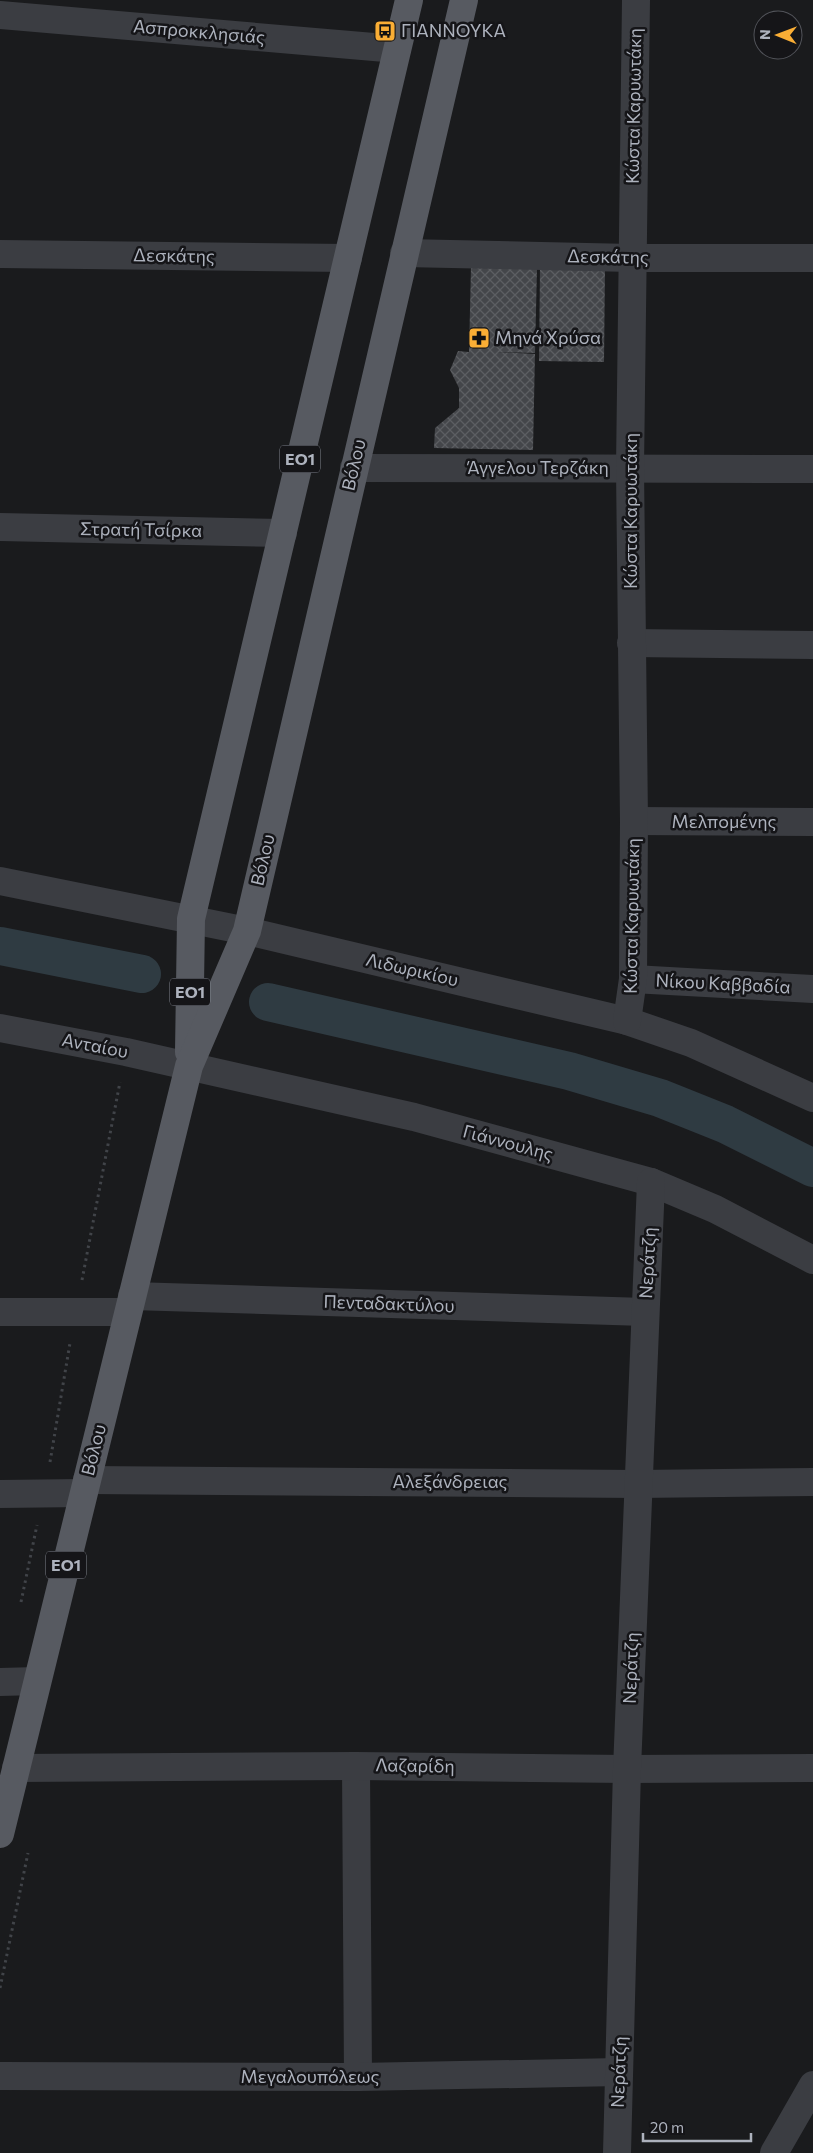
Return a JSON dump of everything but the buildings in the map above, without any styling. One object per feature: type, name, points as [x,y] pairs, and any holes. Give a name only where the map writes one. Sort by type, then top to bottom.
[{"type":"main road","name":"ΕΟ1","points":[[189,1066],[191,919],[409,0]]},
{"type":"main road","name":"Βόλου","points":[[246,931],[464,0]]},
{"type":"main road","name":"ΕΟ1","points":[[189,1066],[246,931]]},
{"type":"main road","name":"Βόλου","points":[[0,1834],[189,1066]]},
{"type":"street","name":"Κώστα Καρυωτάκη","points":[[627,1022],[633,979],[634,821],[630,468],[636,0]]},
{"type":"street","name":"Ασπροκκλησιάς","points":[[0,15],[398,49]]},
{"type":"street","name":"Δεσκάτης","points":[[404,253],[632,258],[813,258]]},
{"type":"street","name":"Δεσκάτης","points":[[0,254],[348,258]]},
{"type":"street","name":"Άγγελου Τερζάκη","points":[[354,468],[813,469]]},
{"type":"street","name":"Στρατή Τσίρκα","points":[[0,527],[283,533]]},
{"type":"street","points":[[631,643],[813,646]]},
{"type":"street","name":"Μελπομένης","points":[[634,821],[813,822]]},
{"type":"street","name":"Λιδωρικίου","points":[[0,881],[246,931],[627,1022],[691,1043],[813,1098]]},
{"type":"street","name":"Νίκου Καββαδία","points":[[633,979],[813,989]]},
{"type":"street","name":"Ανταίου","points":[[0,1028],[189,1066]]},
{"type":"street","name":"Γιάννουλης","points":[[189,1066],[414,1118],[651,1182],[716,1209],[813,1260]]},
{"type":"street","name":"Νεράτζη","points":[[617,2153],[627,1769],[651,1182]]},
{"type":"street","name":"Πενταδακτύλου","points":[[0,1312],[76,1312],[130,1304],[645,1312]]},
{"type":"street","name":"Αλεξάνδρειας","points":[[0,1494],[44,1494],[85,1487],[813,1482]]},
{"type":"street","points":[[0,1682],[37,1681]]},
{"type":"street","points":[[356,1766],[358,2077]]},
{"type":"street","name":"Λαζαρίδη","points":[[16,1768],[356,1766],[627,1769],[813,1768]]},
{"type":"street","name":"Μεγαλουπόλεως","points":[[0,2076],[358,2077],[619,2072]]},
{"type":"street","points":[[774,2153],[813,2085]]},
{"type":"path","points":[[20,1607],[44,1494],[76,1312],[126,1052]]},
{"type":"path","points":[[0,1988],[30,1845]]},
{"type":"waterway","points":[[0,946],[142,974]]},
{"type":"waterway","points":[[268,1002],[569,1071],[660,1098],[725,1124],[813,1168]]},
{"type":"place","name":"ΓΙΑΝΝΟΥΚΑ","points":[[385,31]]},
{"type":"place","name":"Μηνά Χρύσα","points":[[479,338]]}]
